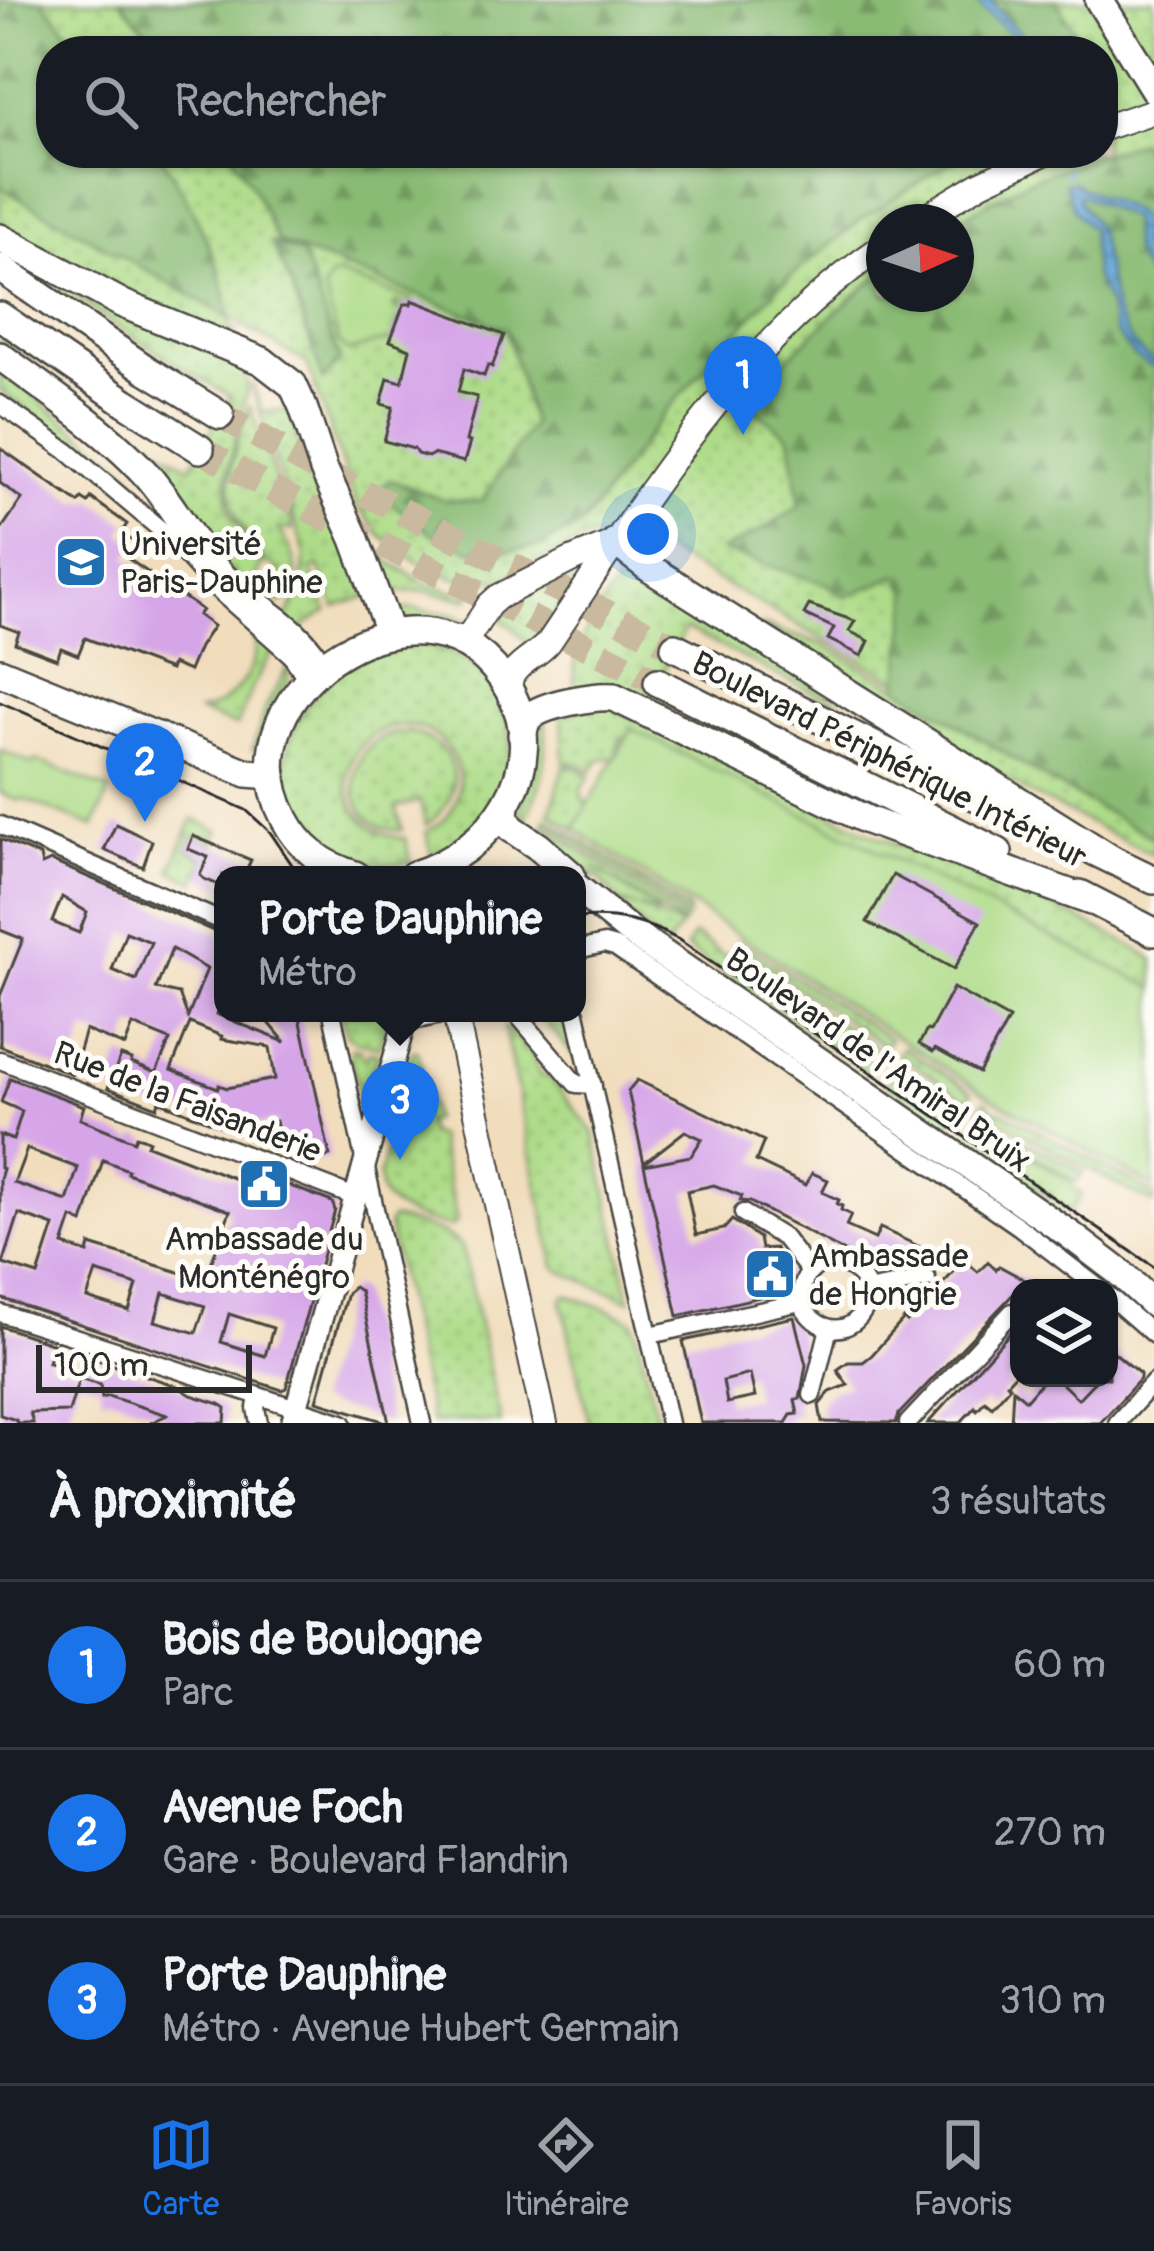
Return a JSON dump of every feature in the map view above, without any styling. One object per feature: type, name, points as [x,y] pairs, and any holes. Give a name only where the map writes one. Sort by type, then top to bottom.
[{"type":"main road","points":[[1099,0],[1154,89]]},
{"type":"main road","points":[[1118,123],[1154,111]]},
{"type":"main road","points":[[947,204],[1012,168]]},
{"type":"main road","points":[[0,238],[122,304],[262,361],[293,385],[390,634]]},
{"type":"main road","points":[[439,866],[476,843],[492,826],[521,766],[522,734],[508,682],[511,674],[546,646],[714,403],[785,326],[866,258]]},
{"type":"main road","points":[[0,268],[220,415]]},
{"type":"main road","points":[[0,316],[200,449]]},
{"type":"main road","points":[[0,356],[135,462],[215,569],[311,652],[313,674]]},
{"type":"main road","points":[[337,866],[316,856],[293,833],[272,775],[277,734],[288,708],[313,674],[346,649],[390,634],[421,633],[459,640],[469,636],[498,597],[615,542]]},
{"type":"main road","points":[[615,542],[1112,859]]},
{"type":"main road","points":[[450,639],[486,660],[510,691]]},
{"type":"main road","points":[[675,647],[1154,880]]},
{"type":"main road","points":[[0,672],[247,773],[272,775]]},
{"type":"main road","name":"Boulevard Périphérique Intérieur","points":[[658,682],[1154,932]]},
{"type":"main road","points":[[522,734],[537,712],[594,696],[614,697],[866,820],[1091,901]]},
{"type":"main road","name":"Boulevard de l'Amiral Bruix","points":[[506,805],[508,824],[557,866]]},
{"type":"main road","points":[[476,843],[500,843],[538,866]]},
{"type":"main road","name":"Boulevard de l'Amiral Bruix","points":[[586,892],[631,932],[1063,1230],[1104,1279]]},
{"type":"main road","points":[[457,1022],[544,1423]]},
{"type":"main road","name":"Boulevard de l'Amiral Bruix","points":[[1118,1286],[1154,1292]]},
{"type":"main road","name":"Boulevard de l'Amiral Bruix","points":[[1118,1289],[1154,1304]]},
{"type":"street","points":[[0,404],[67,451],[167,535],[212,584],[313,674]]},
{"type":"street","points":[[0,825],[214,918]]},
{"type":"street","name":"Boulevard de l'Amiral Bruix","points":[[586,948],[615,947],[1100,1279]]},
{"type":"street","points":[[334,1022],[422,1423]]},
{"type":"street","points":[[294,1415],[408,1022]]},
{"type":"street","points":[[524,1022],[576,1084],[592,1085]]},
{"type":"street","points":[[578,1022],[669,1423]]},
{"type":"street","name":"Rue de la Faisanderie","points":[[0,1060],[355,1197]]},
{"type":"street","points":[[743,1213],[784,1238],[810,1272]]},
{"type":"street","points":[[828,1263],[849,1266],[867,1291],[857,1319],[839,1328],[811,1320],[801,1302],[810,1272],[828,1263]]},
{"type":"street","points":[[867,1291],[927,1279]]},
{"type":"street","name":"Boulevard de l'Amiral Bruix","points":[[1118,1295],[1154,1335]]},
{"type":"street","points":[[650,1336],[801,1302]]},
{"type":"street","points":[[0,1313],[258,1396],[294,1415],[338,1422]]},
{"type":"street","points":[[908,1423],[1010,1314]]},
{"type":"street","points":[[812,1395],[829,1328]]},
{"type":"street","points":[[1117,1423],[1154,1382]]},
{"type":"street","points":[[258,1396],[259,1423]]},
{"type":"green space","points":[[0,0],[1154,0],[1154,823],[625,529],[615,542],[590,537],[501,580],[459,579],[414,560],[380,535],[356,504],[307,363],[230,318],[229,328],[236,332],[231,335],[138,299],[0,225]]},
{"type":"green space","points":[[0,0],[42,0],[72,36],[36,36],[36,168],[168,168],[212,254],[229,317],[0,187]]},
{"type":"green space","points":[[120,0],[1055,0],[1078,36],[150,36]]},
{"type":"green space","points":[[1139,141],[1154,164],[1154,838],[1051,782],[898,687],[910,592],[899,575],[845,597],[829,585],[722,551],[800,505],[790,437],[745,402],[795,351],[866,287],[866,312],[974,312],[974,210],[1029,180],[1063,168],[1118,168],[1118,148]]},
{"type":"green space","points":[[241,168],[942,168],[885,204],[866,204],[866,216],[780,285],[667,410],[583,524],[537,547],[479,554],[432,534],[377,492],[390,480],[445,500],[481,502],[532,424],[506,329],[278,242]]},
{"type":"green space","points":[[272,243],[301,253],[312,280],[340,360],[323,380],[293,290]]},
{"type":"green space","points":[[45,274],[241,366],[248,387],[227,475],[228,506],[260,559],[257,574],[267,586],[267,602],[215,558],[171,488],[142,455],[0,340],[190,467],[231,397],[114,325]]},
{"type":"green space","points":[[338,275],[412,300],[410,306],[395,303],[394,309],[408,313],[398,319],[390,341],[347,351],[338,341],[324,288]]},
{"type":"green space","points":[[0,369],[127,470],[161,514],[87,451],[0,391]]},
{"type":"green space","points":[[252,384],[262,412],[288,410],[312,478],[343,530],[368,596],[335,607],[319,566],[315,567],[312,571],[327,611],[298,631],[285,620],[301,590],[305,554]]},
{"type":"green space","points":[[250,407],[291,521],[292,530],[278,529],[296,567],[294,587],[281,603],[275,601],[272,585],[278,571],[266,564],[231,501],[233,460]]},
{"type":"green space","points":[[375,553],[427,584],[472,596],[466,600],[424,591],[386,592]]},
{"type":"green space","points":[[634,567],[862,717],[685,629],[648,701],[576,693],[575,663],[583,637],[619,580]]},
{"type":"green space","points":[[570,571],[572,589],[531,647],[492,612]]},
{"type":"green space","points":[[413,609],[469,621],[398,619],[388,610]]},
{"type":"green space","points":[[760,625],[822,644],[898,687],[1051,782],[1154,838],[1154,855],[1029,793]]},
{"type":"green space","points":[[257,633],[277,650],[252,688],[237,726],[197,711],[220,704],[241,684],[254,660]]},
{"type":"green space","points":[[421,645],[457,655],[488,682],[506,718],[508,766],[500,788],[472,827],[432,856],[426,832],[447,816],[457,797],[459,776],[453,756],[441,740],[423,729],[402,725],[373,735],[351,761],[349,794],[369,824],[405,838],[411,862],[356,861],[308,832],[290,805],[285,774],[290,742],[304,711],[325,684],[352,662],[384,649]]},
{"type":"green space","points":[[289,665],[288,682],[252,751],[266,707]]},
{"type":"green space","points":[[606,704],[874,835],[1021,891],[1119,939],[1154,959],[1154,988],[629,734],[616,749],[615,758],[600,759],[592,771],[564,763],[562,713]]},
{"type":"green space","points":[[545,720],[542,774],[523,824],[521,808],[534,771],[537,730]]},
{"type":"green space","points":[[632,729],[1154,988],[1154,1187],[990,1097],[577,831],[576,825]]},
{"type":"green space","points":[[410,732],[427,738],[449,759],[453,786],[449,800],[426,825],[420,801],[396,807],[402,830],[381,826],[357,800],[359,763],[369,747],[386,736]]},
{"type":"green space","points":[[0,750],[110,790],[94,827],[0,793]]},
{"type":"green space","points":[[564,767],[590,775],[581,790],[589,804],[577,831],[550,813]]},
{"type":"green space","points":[[547,818],[688,909],[688,915],[545,822]]},
{"type":"green space","points":[[193,819],[219,831],[213,844],[193,836],[188,849],[205,859],[196,882],[171,870]]},
{"type":"green space","points":[[543,826],[686,919],[682,924],[593,867],[661,912],[639,908],[681,926],[666,947],[618,905],[637,906],[620,903],[597,876],[586,871],[586,866],[578,866],[537,837]]},
{"type":"green space","points":[[694,935],[727,957],[732,951],[881,1051],[867,1072],[686,948]]},
{"type":"green space","points":[[738,941],[890,1039],[885,1046],[735,946]]},
{"type":"green space","points":[[343,1022],[386,1022],[379,1047],[347,1035]]},
{"type":"green space","points":[[546,1022],[570,1022],[575,1057]]},
{"type":"green space","points":[[504,1028],[536,1061],[539,1075],[549,1077],[594,1133],[630,1300],[555,1266]]},
{"type":"green space","points":[[903,1047],[972,1092],[967,1100],[898,1054]]},
{"type":"green space","points":[[352,1048],[361,1050],[366,1058],[369,1052],[378,1054],[363,1105],[351,1058]]},
{"type":"green space","points":[[413,1050],[418,1051],[433,1119],[426,1121],[429,1135],[437,1135],[457,1221],[451,1227],[405,1212],[380,1189],[379,1176]]},
{"type":"green space","points":[[900,1064],[963,1105],[947,1128],[885,1085]]},
{"type":"green space","points":[[985,1100],[997,1113],[1154,1194],[1154,1204],[979,1109]]},
{"type":"green space","points":[[986,1120],[1083,1172],[1076,1182],[983,1124]]},
{"type":"green space","points":[[981,1126],[1072,1182],[1082,1194],[1070,1212],[967,1141]]},
{"type":"green space","points":[[391,1219],[438,1232],[462,1247],[501,1423],[432,1423],[388,1225]]},
{"type":"green space","points":[[567,1295],[634,1322],[658,1423],[589,1423],[562,1301]]},
{"type":"water","points":[[975,0],[991,0],[1023,36],[1012,36]]},
{"type":"water","points":[[1073,182],[1141,220],[1142,248],[1154,261],[1154,285],[1135,254],[1130,218],[1082,195],[1078,198],[1098,231],[1119,320],[1154,368],[1133,355],[1115,332],[1094,276],[1091,229],[1074,210],[1065,183]]},
{"type":"building","points":[[412,300],[504,335],[484,376],[464,369],[458,392],[477,397],[464,462],[433,454],[428,457],[384,441],[393,407],[381,404],[388,378],[402,382],[410,349],[390,341],[404,304]]},
{"type":"building","name":"Université Paris-Dauphine","points":[[0,448],[79,503],[91,498],[127,524],[121,533],[137,544],[127,558],[202,610],[198,615],[213,626],[189,671],[172,664],[170,670],[85,638],[78,655],[61,648],[57,659],[15,643],[19,632],[0,625],[0,531],[22,499],[0,483]]},
{"type":"building","points":[[809,605],[855,621],[849,631],[869,641],[862,656],[828,639],[834,628],[804,614]]},
{"type":"building","points":[[116,824],[152,841],[143,867],[104,850]]},
{"type":"building","points":[[193,836],[251,860],[248,866],[214,866],[214,883],[200,875],[208,857],[188,849]]},
{"type":"building","points":[[0,839],[40,856],[42,865],[51,861],[214,931],[214,1022],[236,1022],[285,1042],[268,1022],[301,1022],[330,1156],[314,1161],[282,1148],[276,1121],[233,1131],[159,1101],[157,1107],[108,1088],[121,1056],[156,1073],[170,1040],[133,1025],[125,1046],[85,1030],[72,1074],[0,1046],[0,996],[23,939],[0,930]],"holes":[[[62,897],[87,912],[79,933],[52,922]],[[126,932],[151,942],[136,980],[112,970]],[[172,949],[207,969],[188,1017],[179,994],[156,989]],[[190,1023],[221,1039],[270,1047],[275,1079],[218,1088],[171,1070]]]},
{"type":"building","points":[[893,875],[980,922],[954,969],[867,922]]},
{"type":"building","points":[[953,988],[1009,1019],[979,1073],[919,1044]]},
{"type":"building","points":[[10,1078],[84,1106],[80,1119],[134,1141],[136,1136],[143,1138],[149,1141],[147,1145],[241,1181],[246,1169],[332,1202],[335,1210],[286,1388],[0,1298],[0,1135],[13,1140],[22,1111],[1,1102]],"holes":[[[27,1149],[78,1168],[67,1201],[14,1183]],[[103,1160],[230,1211],[205,1280],[90,1245],[88,1253],[63,1245],[72,1218],[83,1223]],[[19,1214],[54,1226],[38,1275],[3,1264]],[[96,1272],[137,1285],[129,1311],[87,1298]],[[163,1293],[205,1306],[196,1333],[155,1321]],[[229,1314],[273,1328],[265,1356],[221,1342]]]},
{"type":"building","points":[[637,1080],[764,1141],[756,1161],[806,1185],[812,1173],[828,1180],[822,1192],[839,1200],[841,1210],[851,1215],[846,1226],[875,1239],[880,1228],[939,1256],[934,1268],[887,1274],[714,1185],[687,1191],[696,1235],[724,1229],[732,1220],[759,1238],[761,1249],[775,1248],[790,1290],[678,1316],[644,1165],[691,1156],[702,1139],[685,1131],[644,1163],[628,1091]]},
{"type":"building","points":[[965,1260],[978,1272],[988,1262],[996,1270],[999,1266],[1023,1279],[1010,1279],[1010,1297],[899,1414],[896,1423],[822,1422],[819,1405],[830,1392],[848,1385],[837,1370],[848,1362],[863,1362],[904,1319],[907,1322]]},
{"type":"building","points":[[354,1287],[360,1291],[389,1423],[317,1401],[347,1293]]},
{"type":"building","points":[[794,1317],[806,1365],[800,1399],[795,1400],[798,1414],[786,1423],[701,1423],[683,1341]],"holes":[[[750,1374],[755,1397],[727,1403],[723,1381]]]},
{"type":"building","points":[[0,1326],[54,1344],[48,1362],[81,1372],[86,1356],[220,1404],[226,1408],[225,1423],[150,1423],[167,1415],[102,1398],[100,1385],[79,1379],[69,1412],[30,1413],[33,1423],[17,1423],[0,1415]]},
{"type":"building","points":[[1010,1333],[1010,1386],[992,1407],[985,1401],[960,1423],[928,1423]]},
{"type":"building","points":[[1118,1356],[1140,1374],[1100,1423],[1011,1423],[1013,1389],[1026,1400],[1037,1387],[1065,1387],[1078,1399],[1089,1387],[1118,1387]]},
{"type":"tunnel","points":[[220,415],[327,474],[675,647]]},
{"type":"tunnel","points":[[200,449],[284,496],[658,682]]},
{"type":"tram line","points":[[0,702],[246,810],[270,832],[293,866]]},
{"type":"tram line","points":[[586,918],[630,921],[679,940],[1154,1267]]},
{"type":"place","name":"Bois de Boulogne","points":[[743,435]]},
{"type":"place","name":"Université Paris-Dauphine","points":[[81,562]]},
{"type":"place","name":"Avenue Foch","points":[[145,822]]},
{"type":"place","name":"Porte Dauphine","points":[[400,1160]]},
{"type":"place","name":"Ambassade du Monténégro","points":[[264,1184]]},
{"type":"place","name":"Ambassade de Hongrie","points":[[770,1274]]}]
